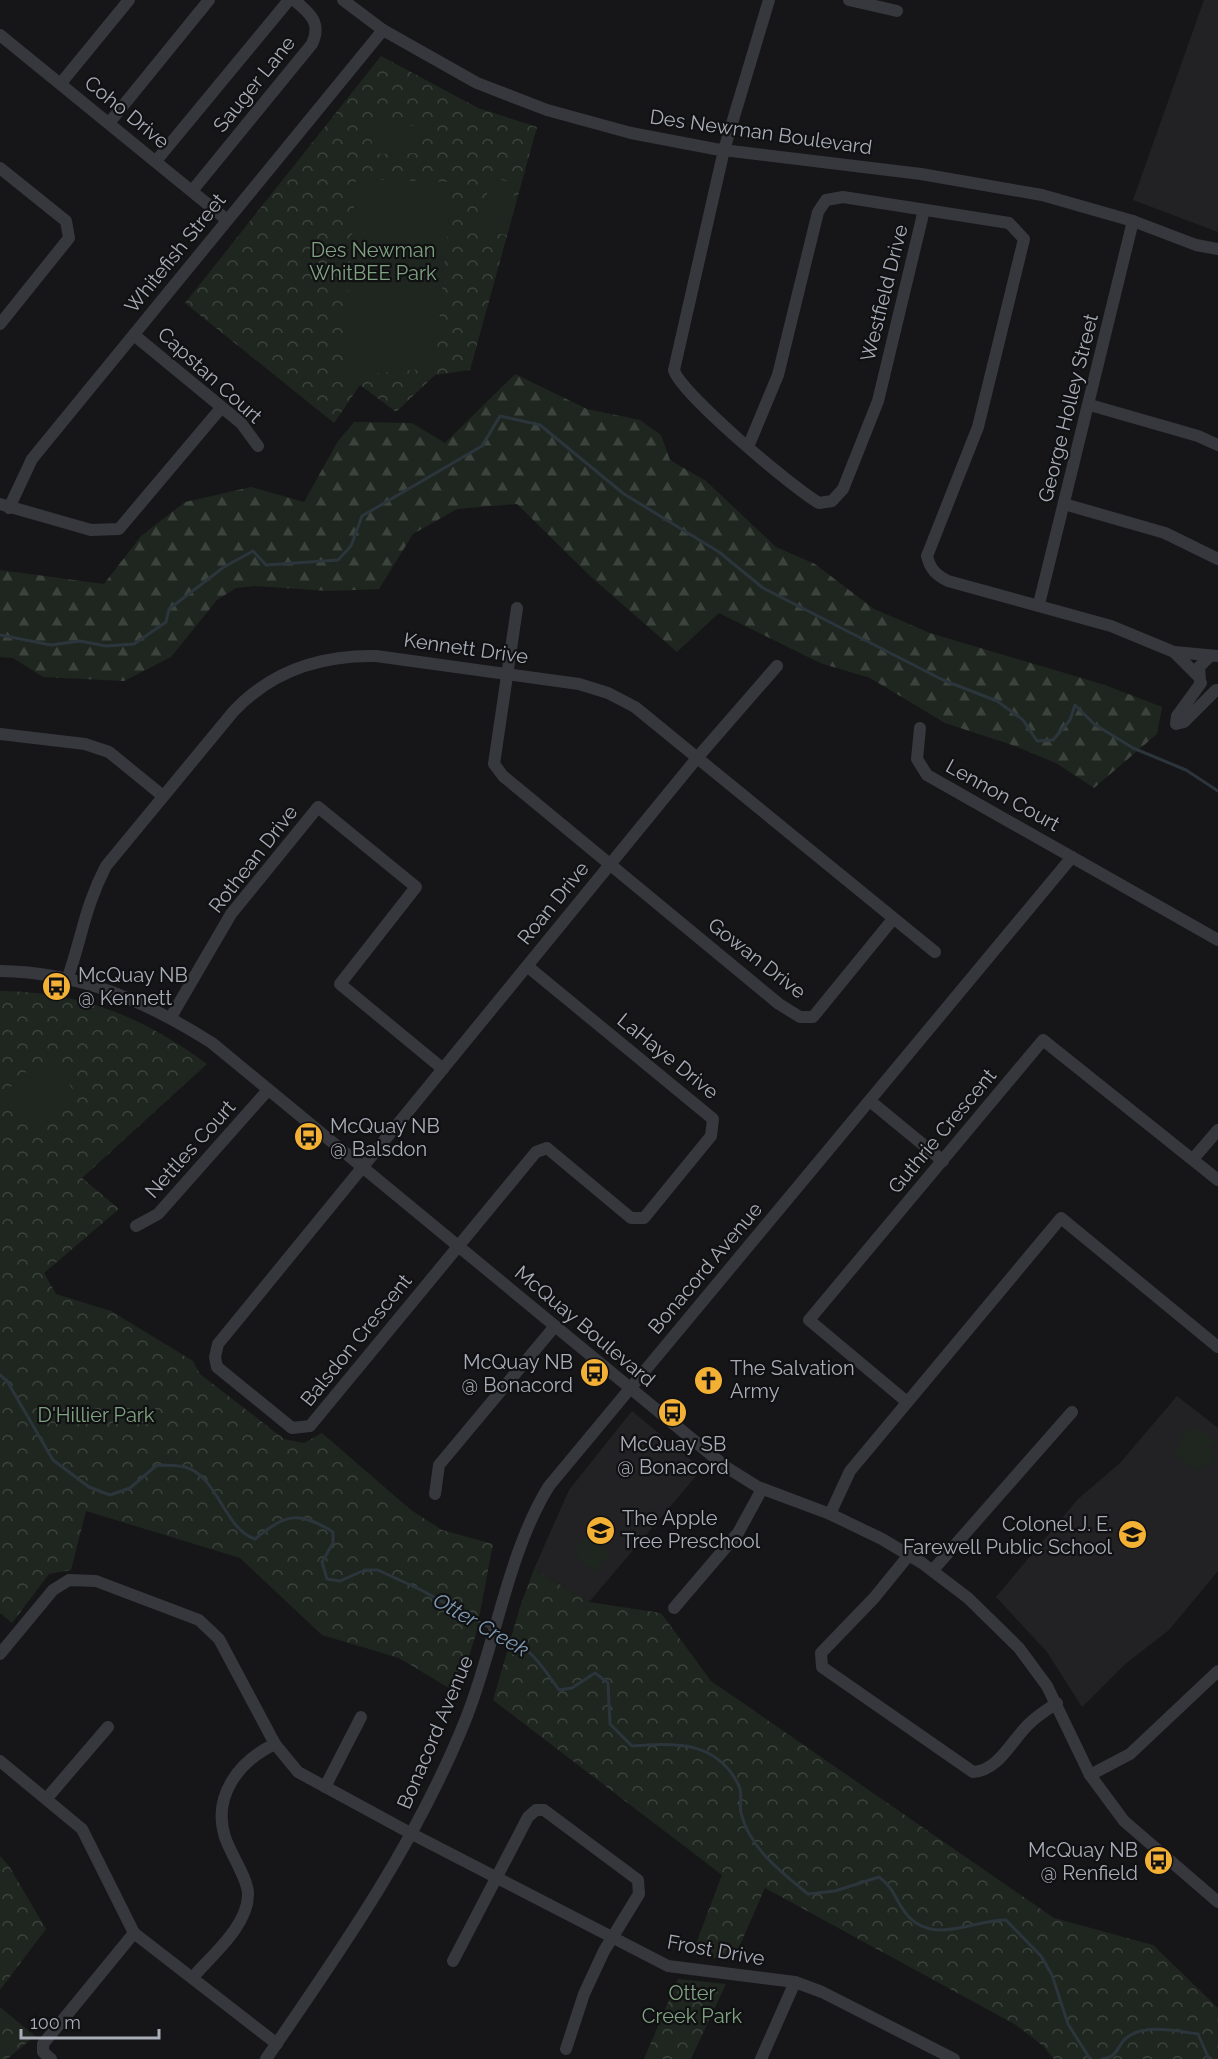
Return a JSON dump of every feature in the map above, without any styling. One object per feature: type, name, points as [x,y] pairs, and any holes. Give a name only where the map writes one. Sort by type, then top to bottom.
[{"type":"street","points":[[62,83],[129,0]]},
{"type":"street","points":[[109,123],[209,0]]},
{"type":"street","points":[[156,161],[289,0]]},
{"type":"street","name":"Sauger Lane","points":[[192,191],[312,44],[317,33],[315,23],[312,16],[294,0]]},
{"type":"street","name":"Des Newman Boulevard","points":[[343,0],[382,30],[477,83],[547,110],[631,133],[724,150],[921,174],[1042,195],[1133,221],[1196,245],[1218,249]]},
{"type":"street","name":"Westfield Drive","points":[[769,0],[724,150],[674,370],[676,379],[748,447],[819,503],[832,501],[843,489],[878,401],[924,210],[1009,223],[1024,239],[978,427],[927,556],[929,565],[936,574],[948,581],[1039,604],[1111,626],[1174,652],[1200,680],[1217,689]]},
{"type":"street","points":[[849,0],[897,12]]},
{"type":"street","name":"Whitefish Street","points":[[5,506],[32,459],[382,30]]},
{"type":"street","name":"Coho Drive","points":[[0,34],[227,220]]},
{"type":"street","points":[[0,324],[69,238],[66,221],[1,171]]},
{"type":"street","points":[[748,447],[778,375],[818,212],[826,200],[843,197],[924,210]]},
{"type":"street","name":"George Holley Street","points":[[1039,604],[1090,405],[1133,221]]},
{"type":"street","name":"Des Newman Boulevard","points":[[1196,245],[1203,252],[1218,258]]},
{"type":"street","name":"Capstan Court","points":[[134,335],[241,423],[258,446]]},
{"type":"street","points":[[1090,405],[1198,436],[1218,445]]},
{"type":"street","points":[[5,506],[91,530],[119,529],[222,408]]},
{"type":"street","points":[[1064,504],[1165,533],[1218,559]]},
{"type":"street","points":[[517,608],[494,764],[503,776],[611,864]]},
{"type":"street","points":[[1174,652],[1214,657]]},
{"type":"street","name":"Kennett Drive","points":[[68,977],[83,918],[106,866],[249,695],[280,675],[300,666],[350,655],[376,656],[506,673],[579,684],[608,693],[635,707],[935,952]]},
{"type":"street","points":[[1214,657],[1199,666],[1200,680],[1177,716],[1176,724],[1184,723],[1217,689]]},
{"type":"street","name":"Roan Drive","points":[[362,1168],[697,758],[777,666]]},
{"type":"street","name":"Lennon Court","points":[[920,728],[917,759],[927,775],[1218,940]]},
{"type":"street","points":[[0,734],[85,744],[109,752],[163,796]]},
{"type":"street","name":"Rothean Drive","points":[[171,1017],[231,914],[318,807],[416,887],[340,984],[443,1069]]},
{"type":"street","name":"Bonacord Avenue","points":[[266,2059],[338,1955],[412,1834],[467,1716],[536,1508],[564,1467],[1072,857]]},
{"type":"street","name":"Gowan Drive","points":[[611,864],[779,1004],[800,1017],[813,1017],[893,919]]},
{"type":"street","name":"LaHaye Drive","points":[[458,1246],[536,1152],[547,1148],[632,1218],[644,1218],[711,1136],[713,1119],[527,966]]},
{"type":"street","name":"McQuay Boulevard","points":[[0,971],[68,977],[119,993],[171,1017],[212,1043],[726,1467],[762,1489],[830,1514],[933,1570],[1000,1628],[1035,1669],[1057,1703],[1090,1775],[1124,1821],[1218,1902]]},
{"type":"street","name":"Guthrie Crescent","points":[[907,1402],[809,1320],[1043,1040],[1218,1180]]},
{"type":"street","name":"Nettles Court","points":[[136,1226],[158,1214],[268,1090]]},
{"type":"street","points":[[870,1101],[943,1161]]},
{"type":"street","points":[[1193,1160],[1218,1130]]},
{"type":"street","name":"Balsdon Crescent","points":[[362,1168],[219,1344],[215,1357],[217,1367],[292,1428],[310,1426],[458,1246]]},
{"type":"street","points":[[830,1514],[850,1471],[1061,1218],[1218,1347]]},
{"type":"street","points":[[435,1494],[439,1465],[555,1326]]},
{"type":"street","points":[[933,1570],[1072,1412]]},
{"type":"street","points":[[674,1608],[738,1533],[762,1489]]},
{"type":"street","points":[[909,1555],[874,1598],[821,1653],[822,1667],[973,1772],[983,1771],[993,1765],[1030,1723],[1057,1703]]},
{"type":"street","name":"Frost Drive","points":[[0,1654],[53,1590],[69,1580],[96,1581],[199,1620],[219,1639],[275,1744],[298,1772],[412,1834],[668,1966],[795,1982],[822,1992],[954,2059]]},
{"type":"street","points":[[1090,1775],[1130,1754],[1216,1677]]},
{"type":"street","points":[[326,1787],[360,1717]]},
{"type":"street","points":[[47,1798],[108,1727]]},
{"type":"street","points":[[193,1977],[234,1930],[244,1910],[248,1892],[224,1835],[222,1816],[227,1787],[240,1768],[275,1744]]},
{"type":"street","points":[[0,1761],[82,1829],[134,1933],[277,2044]]},
{"type":"street","points":[[453,1961],[528,1817],[536,1810],[544,1810],[638,1880],[639,1894],[611,1938],[584,1994],[566,2049]]},
{"type":"street","points":[[51,2059],[43,2052],[43,2044],[134,1933]]},
{"type":"street","points":[[761,2059],[795,1982]]},
{"type":"shaded area","points":[[1204,0],[1218,0],[1218,232],[1133,200]]},
{"type":"shaded area","name":"Colonel J. E. Farewell Public School","points":[[1177,1396],[1218,1428],[1218,1571],[1169,1630],[1124,1665],[1082,1707],[1047,1652],[996,1597],[1078,1499],[1120,1463]]},
{"type":"shaded area","name":"The Apple Tree Preschool","points":[[632,1411],[702,1469],[589,1602],[534,1569],[569,1490]]},
{"type":"green space","name":"Des Newman WhitBEE Park","points":[[381,56],[478,108],[537,127],[470,370],[435,375],[396,412],[360,385],[334,423],[185,303]]},
{"type":"green space","points":[[373,125],[420,126],[419,153],[371,154]]},
{"type":"green space","points":[[491,177],[516,184],[507,235],[478,231]]},
{"type":"green space","points":[[356,179],[452,182],[435,368],[342,376]]},
{"type":"green space","points":[[515,374],[587,409],[640,420],[661,435],[670,460],[706,481],[776,547],[815,564],[874,609],[930,633],[1105,685],[1162,707],[1157,734],[1094,788],[1056,763],[1015,746],[945,723],[870,678],[820,663],[719,613],[677,652],[590,576],[517,504],[457,509],[413,534],[379,589],[329,591],[255,586],[236,588],[217,600],[171,657],[124,681],[43,677],[13,658],[0,657],[0,570],[104,584],[141,536],[185,502],[251,487],[304,502],[338,441],[354,422],[412,423],[445,443]]},
{"type":"green space","name":"D'Hillier Park","points":[[0,991],[58,996],[110,1010],[158,1032],[207,1064],[82,1178],[119,1209],[44,1273],[56,1294],[111,1311],[193,1361],[200,1374],[284,1439],[304,1443],[322,1433],[411,1510],[442,1530],[493,1544],[476,1634],[469,1656],[449,1688],[399,1658],[322,1635],[240,1558],[86,1511],[71,1570],[49,1574],[12,1623],[0,1613]]},
{"type":"green space","points":[[36,1065],[60,1073],[68,1081],[74,1093],[36,1126],[6,1093],[19,1077]]},
{"type":"green space","points":[[1197,1427],[1216,1442],[1209,1446],[1217,1461],[1193,1470],[1171,1450],[1177,1448],[1183,1436],[1181,1433],[1186,1428],[1190,1432]]},
{"type":"green space","points":[[588,1534],[611,1553],[595,1572],[575,1556],[578,1553],[575,1550]]},
{"type":"green space","points":[[534,1569],[589,1602],[661,1613],[711,1681],[1054,1918],[1153,1945],[1218,2008],[1218,2059],[1054,2059],[1043,2046],[1016,2025],[765,1888],[733,1961],[692,1954],[722,1875],[493,1700],[520,1607]]},
{"type":"green space","points":[[0,1856],[9,1866],[46,1929],[0,1990]]},
{"type":"green space","name":"Otter Creek Park","points":[[678,1979],[726,1984],[691,2059],[644,2059]]},
{"type":"green space","points":[[0,2007],[35,2036],[7,2059],[0,2059]]},
{"type":"waterway","points":[[0,635],[51,645],[80,641],[106,646],[134,644],[166,622],[169,609],[224,567],[253,551],[266,565],[338,560],[351,546],[362,516],[482,446],[500,416],[540,425],[624,494],[719,552],[763,588],[943,680],[997,701],[1023,720],[1037,741],[1053,740],[1070,720],[1075,705],[1094,724],[1133,748],[1186,770],[1218,791]]},
{"type":"waterway","name":"Otter Creek","points":[[0,1375],[7,1381],[53,1460],[89,1487],[110,1495],[130,1488],[157,1465],[185,1467],[196,1472],[206,1481],[236,1525],[255,1539],[275,1524],[292,1518],[310,1520],[333,1532],[333,1543],[322,1562],[327,1579],[340,1581],[365,1570],[378,1570],[421,1590],[492,1629]]},
{"type":"waterway","name":"Otter Creek","points":[[498,1632],[525,1649],[539,1663],[559,1690],[572,1688],[595,1673],[608,1683],[610,1724],[632,1746],[679,1745],[707,1753],[719,1760],[730,1771],[739,1786],[741,1813],[751,1838],[768,1859],[808,1894],[835,1891],[879,1877],[889,1886],[909,1917],[931,1929],[956,1929],[1006,1920],[1041,1956],[1052,1975],[1068,2024],[1090,2059]]},
{"type":"waterway","name":"Otter Creek","points":[[1102,2059],[1111,2057],[1132,2034],[1160,2029],[1198,2034],[1209,2059]]},
{"type":"place","name":"McQuay NB @ Kennett","points":[[57,986]]},
{"type":"place","name":"McQuay NB @ Balsdon","points":[[309,1137]]},
{"type":"place","name":"McQuay NB @ Bonacord","points":[[594,1373]]},
{"type":"place","name":"The Salvation Army","points":[[709,1380]]},
{"type":"place","name":"McQuay SB @ Bonacord","points":[[673,1413]]},
{"type":"place","name":"The Apple Tree Preschool","points":[[601,1530]]},
{"type":"place","name":"Colonel J. E. Farewell Public School","points":[[1133,1535]]},
{"type":"place","name":"McQuay NB @ Renfield","points":[[1159,1861]]}]
